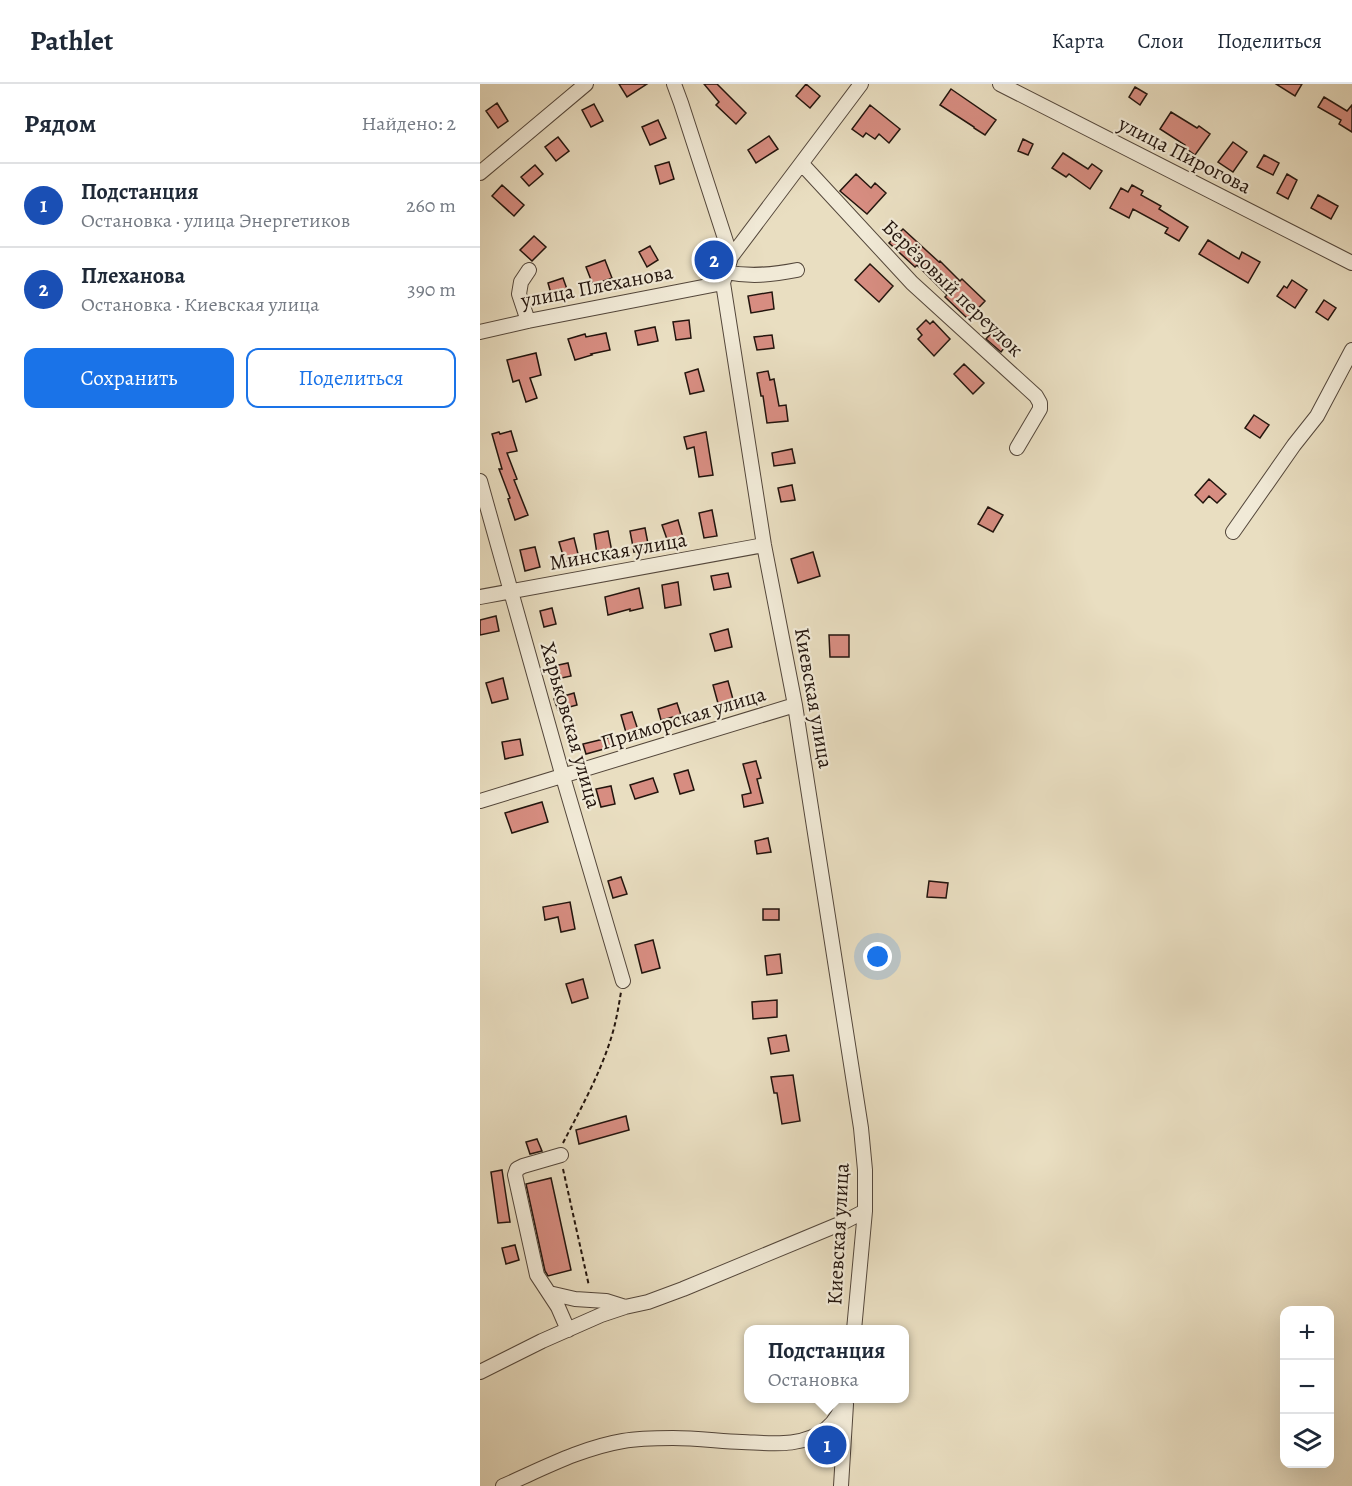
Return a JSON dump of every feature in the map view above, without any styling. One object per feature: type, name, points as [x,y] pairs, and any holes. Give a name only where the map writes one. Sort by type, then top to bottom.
[{"type":"street","points":[[480,173],[586,84]]},
{"type":"street","points":[[674,84],[731,257]]},
{"type":"street","points":[[724,277],[731,257],[861,84]]},
{"type":"street","name":"улица Пирогова","points":[[1000,84],[1352,263]]},
{"type":"street","name":"Берёзовый переулок","points":[[802,164],[912,283],[1036,396],[1040,409],[1017,448]]},
{"type":"street","points":[[528,321],[519,294],[521,282],[529,270]]},
{"type":"street","name":"улица Плеханова","points":[[480,332],[724,277],[755,276],[797,270]]},
{"type":"street","name":"Киевская улица","points":[[724,277],[764,545],[795,705],[861,1128],[865,1170],[865,1211],[854,1325]]},
{"type":"street","points":[[1233,532],[1317,416],[1352,350]]},
{"type":"street","name":"Харьковская улица","points":[[480,481],[623,981]]},
{"type":"street","name":"Минская улица","points":[[480,597],[764,545]]},
{"type":"street","name":"Приморская улица","points":[[480,801],[795,705]]},
{"type":"street","points":[[561,1155],[523,1166],[517,1169],[515,1175],[537,1275],[558,1307],[568,1330]]},
{"type":"street","points":[[480,1372],[601,1315],[648,1302],[683,1289],[842,1223],[865,1211]]},
{"type":"street","points":[[549,1293],[574,1299],[606,1301],[625,1307]]},
{"type":"street","points":[[503,1486],[588,1449],[622,1441],[672,1438],[790,1443],[812,1437],[825,1429],[840,1412],[844,1403]]},
{"type":"street","points":[[841,1486],[846,1403]]},
{"type":"path","points":[[592,1301],[561,1155],[564,1142],[605,1056],[614,1029],[623,981]]},
{"type":"building","points":[[619,84],[647,84],[627,97]]},
{"type":"building","points":[[704,84],[717,84],[746,113],[736,124],[716,105],[719,102]]},
{"type":"building","points":[[806,84],[820,96],[810,108],[796,96]]},
{"type":"building","points":[[1276,84],[1302,84],[1295,96]]},
{"type":"building","points":[[1135,87],[1147,94],[1140,105],[1129,97]]},
{"type":"building","points":[[951,89],[996,120],[985,135],[940,105]]},
{"type":"building","points":[[1324,97],[1347,111],[1352,105],[1352,132],[1339,124],[1341,120],[1318,107]]},
{"type":"building","points":[[497,103],[508,121],[498,128],[486,111]]},
{"type":"building","points":[[594,104],[603,121],[591,127],[582,110]]},
{"type":"building","points":[[870,105],[900,129],[889,143],[879,134],[875,139],[866,133],[863,137],[852,129]]},
{"type":"building","points":[[1171,112],[1210,134],[1195,155],[1184,147],[1185,145],[1160,129]]},
{"type":"building","points":[[658,120],[666,138],[650,145],[642,127]]},
{"type":"building","points":[[769,136],[778,149],[756,163],[748,150]]},
{"type":"building","points":[[558,137],[569,151],[556,161],[545,147]]},
{"type":"building","points":[[1023,139],[1033,144],[1028,155],[1018,151]]},
{"type":"building","points":[[1233,142],[1247,152],[1233,172],[1218,162]]},
{"type":"building","points":[[1063,153],[1088,169],[1092,164],[1102,171],[1090,189],[1069,174],[1066,177],[1052,168]]},
{"type":"building","points":[[1264,155],[1279,163],[1273,175],[1257,167]]},
{"type":"building","points":[[669,162],[674,179],[660,184],[655,166]]},
{"type":"building","points":[[535,165],[543,174],[529,186],[521,177]]},
{"type":"building","points":[[856,174],[871,188],[875,183],[886,193],[867,214],[840,191]]},
{"type":"building","points":[[1287,174],[1297,180],[1288,199],[1277,193]]},
{"type":"building","points":[[502,185],[524,205],[514,216],[492,196]]},
{"type":"building","points":[[1132,185],[1143,191],[1141,195],[1161,206],[1159,209],[1188,227],[1179,241],[1165,233],[1168,228],[1133,209],[1129,218],[1110,208],[1121,188],[1128,192]]},
{"type":"building","points":[[1318,195],[1338,206],[1331,219],[1311,208]]},
{"type":"building","points":[[903,229],[985,301],[968,319],[917,265],[915,267],[889,243]]},
{"type":"building","points":[[534,236],[546,247],[532,261],[520,250]]},
{"type":"building","points":[[1208,240],[1239,259],[1242,252],[1260,262],[1248,283],[1199,254]]},
{"type":"building","points":[[650,246],[658,260],[647,267],[639,252]]},
{"type":"building","points":[[605,260],[612,278],[593,285],[586,267]]},
{"type":"building","points":[[870,264],[893,286],[879,302],[855,280]]},
{"type":"building","points":[[563,278],[568,292],[552,297],[548,283]]},
{"type":"building","points":[[1292,280],[1307,290],[1295,308],[1277,296],[1284,286],[1287,288]]},
{"type":"building","points":[[772,292],[774,309],[751,313],[748,296]]},
{"type":"building","points":[[1324,300],[1336,308],[1328,320],[1316,312]]},
{"type":"building","points":[[689,320],[691,338],[676,340],[673,322]]},
{"type":"building","points":[[926,320],[930,324],[933,321],[950,339],[934,356],[918,339],[922,335],[917,329]]},
{"type":"building","points":[[655,327],[658,341],[638,345],[635,331]]},
{"type":"building","points":[[994,330],[1008,343],[1001,352],[986,339]]},
{"type":"building","points":[[606,333],[610,350],[575,360],[568,339],[585,334],[586,337]]},
{"type":"building","points":[[772,335],[774,348],[757,350],[754,337]]},
{"type":"building","points":[[536,353],[541,375],[530,378],[537,398],[526,402],[519,380],[513,382],[507,360]]},
{"type":"building","points":[[964,364],[984,383],[973,394],[954,374]]},
{"type":"building","points":[[698,369],[704,391],[690,394],[685,373]]},
{"type":"building","points":[[768,371],[770,380],[774,379],[779,406],[786,405],[788,421],[767,423],[757,373]]},
{"type":"building","points":[[1254,415],[1269,425],[1260,438],[1245,428]]},
{"type":"building","points":[[511,431],[517,451],[507,453],[517,479],[514,480],[528,515],[515,520],[508,499],[510,498],[499,469],[502,469],[492,434]]},
{"type":"building","points":[[706,432],[713,475],[699,477],[694,447],[687,449],[684,437]]},
{"type":"building","points":[[792,449],[795,463],[774,466],[772,453]]},
{"type":"building","points":[[1209,479],[1226,494],[1217,503],[1209,496],[1203,503],[1195,495]]},
{"type":"building","points":[[792,485],[795,500],[781,502],[778,488]]},
{"type":"building","points":[[988,507],[1003,515],[993,532],[978,524]]},
{"type":"building","points":[[712,510],[717,536],[704,538],[699,513]]},
{"type":"building","points":[[678,520],[684,541],[669,545],[662,525]]},
{"type":"building","points":[[645,528],[649,549],[634,552],[630,531]]},
{"type":"building","points":[[608,531],[612,552],[597,554],[594,534]]},
{"type":"building","points":[[574,538],[579,558],[565,562],[559,542]]},
{"type":"building","points":[[535,547],[540,567],[525,571],[520,550]]},
{"type":"building","points":[[813,552],[820,576],[798,583],[791,559]]},
{"type":"building","points":[[728,573],[731,587],[714,590],[711,576]]},
{"type":"building","points":[[678,582],[681,605],[665,608],[662,585]]},
{"type":"building","points":[[639,588],[643,608],[608,615],[605,597]]},
{"type":"building","points":[[552,608],[556,624],[544,627],[540,611]]},
{"type":"building","points":[[496,616],[499,631],[480,635],[480,620]]},
{"type":"building","points":[[728,629],[732,647],[715,651],[710,634]]},
{"type":"building","points":[[829,635],[849,635],[849,657],[830,657]]},
{"type":"building","points":[[568,663],[571,676],[552,680],[549,667]]},
{"type":"building","points":[[503,678],[508,699],[492,703],[486,683]]},
{"type":"building","points":[[728,681],[734,703],[719,707],[713,685]]},
{"type":"building","points":[[574,693],[577,705],[558,710],[554,699]]},
{"type":"building","points":[[677,703],[681,715],[661,720],[658,709]]},
{"type":"building","points":[[632,712],[639,733],[627,736],[621,715]]},
{"type":"building","points":[[612,737],[615,746],[586,754],[583,744]]},
{"type":"building","points":[[520,739],[523,755],[505,759],[502,742]]},
{"type":"building","points":[[756,761],[761,778],[757,779],[763,803],[744,807],[742,795],[751,793],[743,764]]},
{"type":"building","points":[[688,770],[694,790],[680,794],[674,774]]},
{"type":"building","points":[[653,778],[658,792],[635,799],[630,785]]},
{"type":"building","points":[[611,786],[615,804],[601,807],[596,789]]},
{"type":"building","points":[[542,802],[548,822],[512,833],[505,813]]},
{"type":"building","points":[[768,838],[771,852],[757,854],[755,841]]},
{"type":"building","points":[[621,877],[627,894],[613,898],[608,881]]},
{"type":"building","points":[[929,881],[948,883],[946,898],[927,897]]},
{"type":"building","points":[[570,902],[575,929],[561,932],[558,917],[545,920],[543,907]]},
{"type":"building","points":[[763,909],[779,909],[779,920],[763,920]]},
{"type":"building","points":[[653,940],[660,968],[642,973],[635,945]]},
{"type":"building","points":[[780,954],[782,973],[767,975],[765,956]]},
{"type":"building","points":[[583,979],[588,998],[572,1003],[566,984]]},
{"type":"building","points":[[777,1000],[777,1017],[753,1019],[752,1002]]},
{"type":"building","points":[[786,1035],[789,1051],[771,1054],[768,1038]]},
{"type":"building","points":[[793,1075],[800,1121],[782,1124],[777,1093],[774,1093],[771,1077]]},
{"type":"building","points":[[626,1116],[629,1130],[579,1144],[576,1130]]},
{"type":"building","points":[[537,1139],[542,1151],[530,1154],[526,1142]]},
{"type":"building","points":[[502,1170],[510,1222],[498,1223],[491,1172]]},
{"type":"building","points":[[551,1178],[571,1270],[548,1276],[526,1184]]},
{"type":"building","points":[[515,1245],[519,1260],[506,1264],[502,1248]]},
{"type":"place","name":"Плеханова","points":[[714,260]]},
{"type":"place","name":"Подстанция","points":[[827,1445]]}]
